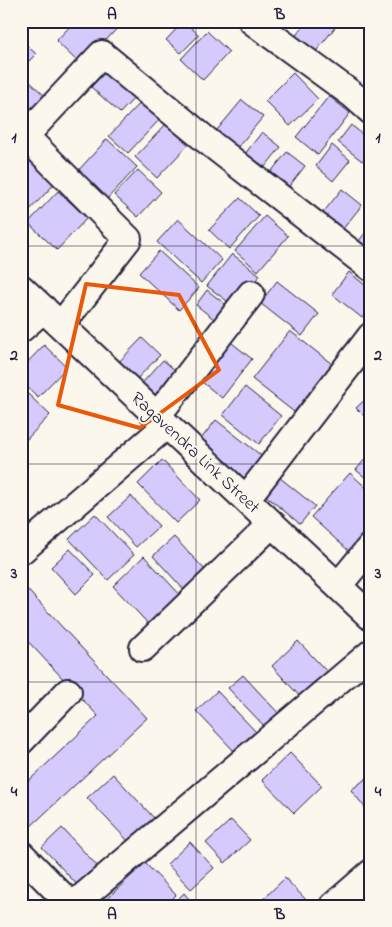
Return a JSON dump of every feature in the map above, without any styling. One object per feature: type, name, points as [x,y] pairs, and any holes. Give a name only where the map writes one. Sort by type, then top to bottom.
[{"type":"street","points":[[252,21],[371,111]]},
{"type":"street","points":[[21,329],[53,317],[128,239],[25,136],[102,54],[206,140],[371,268]]},
{"type":"street","name":"Ragavendra Link Street","points":[[21,288],[371,617]]},
{"type":"street","points":[[21,551],[162,421],[252,294]]},
{"type":"street","points":[[246,499],[371,336]]},
{"type":"street","points":[[143,648],[272,524]]},
{"type":"street","points":[[338,586],[371,546]]},
{"type":"street","points":[[21,854],[72,906],[371,653]]},
{"type":"street","points":[[21,740],[68,692]]},
{"type":"street","points":[[333,906],[371,873]]},
{"type":"highlighted area","points":[[86,284],[179,295],[219,370],[140,428],[58,405]]},
{"type":"building","points":[[75,21],[124,21],[82,66],[56,41]]},
{"type":"building","points":[[184,21],[199,35],[181,53],[166,40]]},
{"type":"building","points":[[307,21],[340,21],[314,54],[294,38]]},
{"type":"building","points":[[207,31],[229,52],[203,80],[181,59]]},
{"type":"building","points":[[21,40],[36,54],[21,69]]},
{"type":"building","points":[[110,67],[138,94],[120,113],[91,87]]},
{"type":"building","points":[[21,73],[51,102],[31,124],[21,114]]},
{"type":"building","points":[[293,73],[318,99],[290,126],[265,101]]},
{"type":"building","points":[[329,96],[350,113],[318,155],[296,137]]},
{"type":"building","points":[[143,100],[161,118],[128,153],[109,136]]},
{"type":"building","points":[[242,100],[263,117],[233,153],[212,136]]},
{"type":"building","points":[[167,123],[189,144],[157,178],[135,157]]},
{"type":"building","points":[[351,125],[371,141],[371,151],[362,161],[338,142]]},
{"type":"building","points":[[262,132],[281,147],[259,174],[241,159]]},
{"type":"building","points":[[107,139],[137,167],[105,201],[76,173]]},
{"type":"building","points":[[332,145],[350,160],[333,181],[316,166]]},
{"type":"building","points":[[287,152],[305,166],[284,193],[266,178]]},
{"type":"building","points":[[34,156],[59,179],[26,214],[21,210],[21,170]]},
{"type":"building","points":[[138,170],[161,192],[138,217],[114,195]]},
{"type":"building","points":[[342,189],[362,205],[338,235],[318,219]]},
{"type":"building","points":[[58,191],[87,218],[57,250],[28,223]]},
{"type":"building","points":[[240,198],[259,216],[229,249],[209,230]]},
{"type":"building","points":[[265,216],[288,236],[258,271],[235,251]]},
{"type":"building","points":[[178,219],[222,260],[201,283],[157,242]]},
{"type":"building","points":[[371,226],[371,263],[353,248]]},
{"type":"building","points":[[159,251],[199,288],[179,310],[139,273]]},
{"type":"building","points":[[232,254],[260,275],[235,307],[207,286]]},
{"type":"building","points":[[349,272],[371,290],[371,307],[362,318],[332,294]]},
{"type":"building","points":[[277,281],[319,314],[302,336],[260,303]]},
{"type":"building","points":[[207,290],[235,312],[224,327],[196,305]]},
{"type":"building","points":[[290,331],[332,364],[294,412],[252,379]]},
{"type":"building","points":[[222,335],[252,359],[222,398],[192,374]]},
{"type":"building","points":[[142,338],[160,355],[132,384],[114,367]]},
{"type":"building","points":[[44,345],[67,367],[38,397],[21,381],[21,369]]},
{"type":"building","points":[[163,360],[184,378],[156,410],[135,391]]},
{"type":"building","points":[[245,387],[281,416],[259,444],[223,415]]},
{"type":"building","points":[[28,394],[50,415],[26,440],[21,435],[21,401]]},
{"type":"building","points":[[371,394],[371,423],[356,408]]},
{"type":"building","points":[[216,420],[263,457],[243,482],[196,445]]},
{"type":"building","points":[[371,452],[371,482],[356,470]]},
{"type":"building","points":[[162,460],[200,500],[176,523],[138,484]]},
{"type":"building","points":[[350,473],[371,492],[371,529],[350,552],[311,517]]},
{"type":"building","points":[[279,477],[315,506],[300,524],[265,495]]},
{"type":"building","points":[[131,496],[159,526],[136,547],[108,517]]},
{"type":"building","points":[[21,511],[30,519],[21,528]]},
{"type":"building","points":[[95,514],[134,555],[108,580],[69,539]]},
{"type":"building","points":[[174,537],[207,572],[186,592],[153,556]]},
{"type":"building","points":[[70,549],[95,575],[76,594],[51,567]]},
{"type":"building","points":[[144,556],[185,600],[154,630],[113,586]]},
{"type":"building","points":[[22,584],[147,718],[29,828],[21,820],[21,788],[98,716],[21,634]]},
{"type":"building","points":[[298,641],[329,674],[303,700],[272,666]]},
{"type":"building","points":[[243,675],[281,716],[267,729],[228,688]]},
{"type":"building","points":[[217,691],[256,732],[235,752],[196,711]]},
{"type":"building","points":[[290,753],[322,786],[294,813],[262,780]]},
{"type":"building","points":[[113,774],[154,818],[129,842],[87,798]]},
{"type":"building","points":[[368,777],[371,780],[371,815],[351,790]]},
{"type":"building","points":[[231,820],[250,840],[225,863],[206,843]]},
{"type":"building","points":[[62,828],[101,870],[81,889],[42,847]]},
{"type":"building","points":[[190,842],[214,868],[191,889],[167,864]]},
{"type":"building","points":[[145,863],[176,895],[165,906],[99,906]]},
{"type":"building","points":[[285,878],[312,906],[256,906]]},
{"type":"building","points":[[184,893],[195,906],[171,906]]}]
